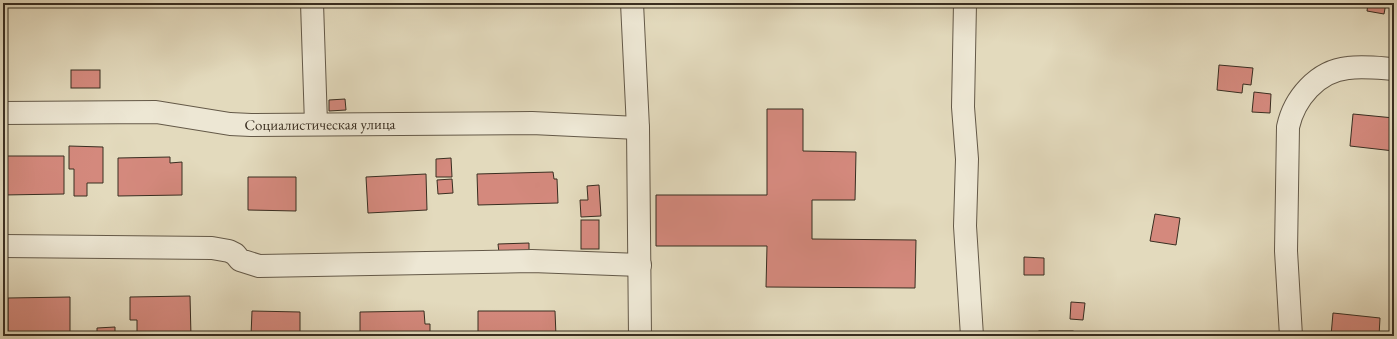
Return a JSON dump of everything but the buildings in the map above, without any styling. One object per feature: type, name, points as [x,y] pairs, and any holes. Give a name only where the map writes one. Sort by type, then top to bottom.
[{"type":"street","points":[[312,3],[316,124]]},
{"type":"street","points":[[632,3],[638,128],[640,336]]},
{"type":"street","points":[[965,3],[963,107],[967,159],[965,226],[972,336]]},
{"type":"street","points":[[1291,336],[1286,251],[1288,127],[1291,115],[1304,93],[1315,82],[1336,70],[1348,68],[1394,69]]},
{"type":"street","name":"Социалистическая улица","points":[[3,113],[156,112],[230,124],[532,123],[638,128]]},
{"type":"street","points":[[3,246],[212,248],[230,251],[240,260],[259,266],[532,260],[640,264]]}]
